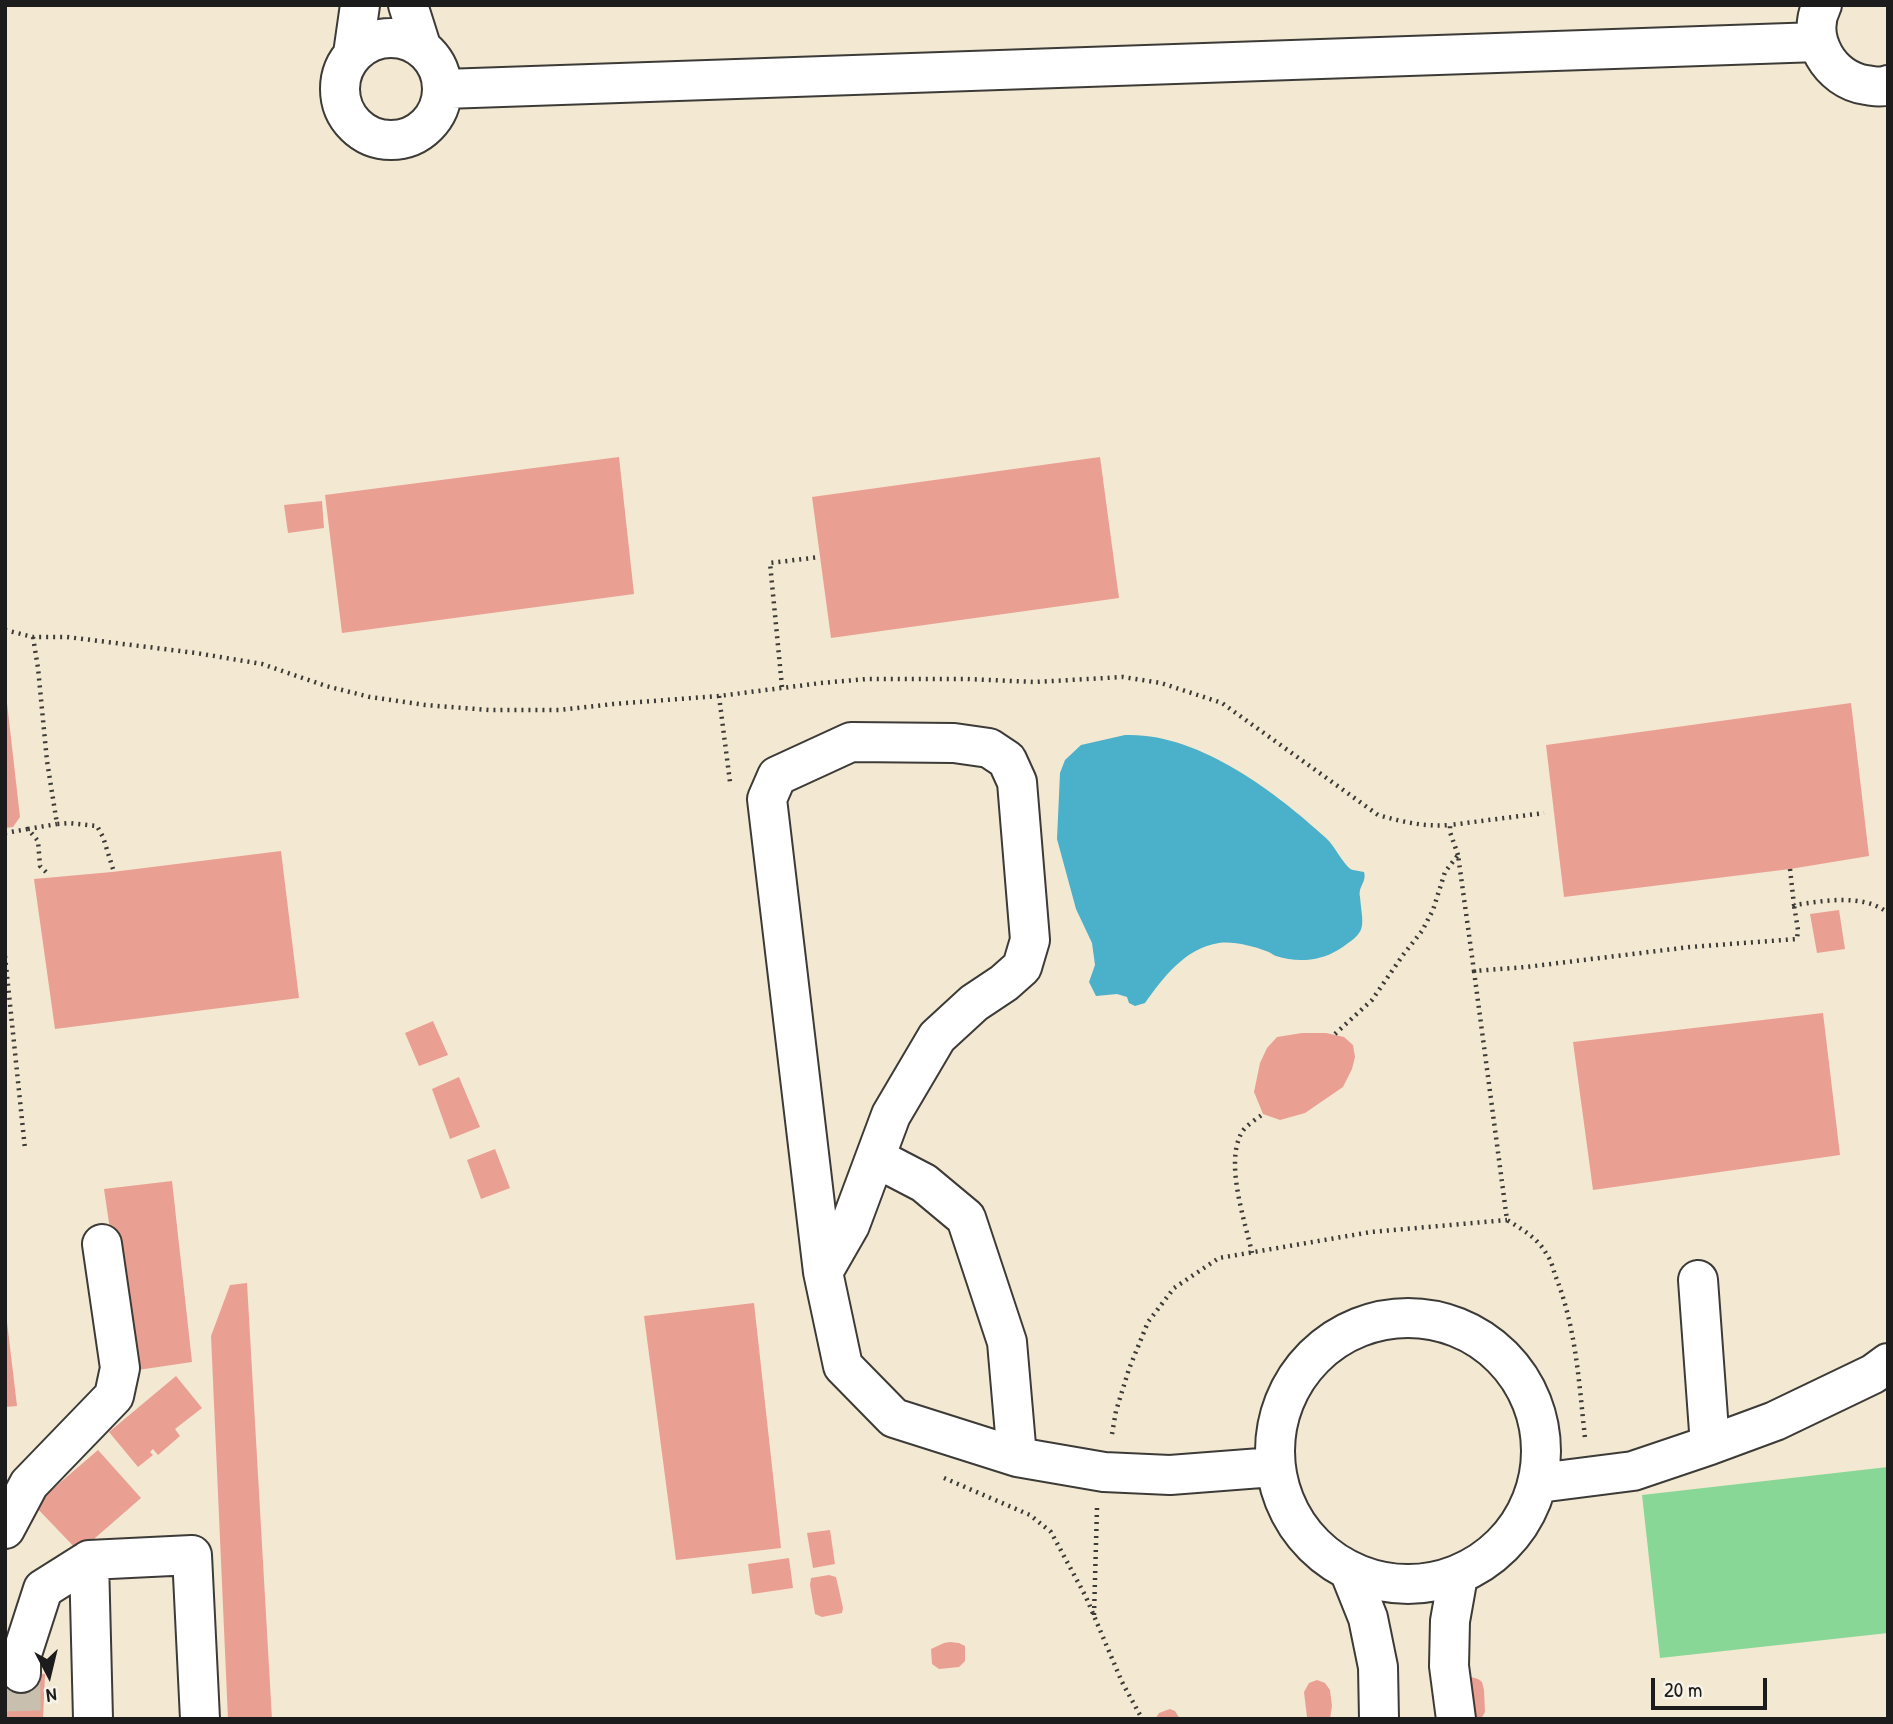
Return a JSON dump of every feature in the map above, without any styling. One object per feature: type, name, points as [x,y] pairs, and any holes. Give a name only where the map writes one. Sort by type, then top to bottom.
[{"type":"street","points":[[359,5],[353,54],[341,76],[341,100],[352,122],[373,137],[397,140],[421,131],[438,113],[444,89],[438,65],[421,46],[408,5]]},
{"type":"street","points":[[444,89],[1820,24],[1830,67],[1871,84],[1888,110]]},
{"type":"street","points":[[353,54],[374,40],[398,37],[421,46]]},
{"type":"street","points":[[823,1272],[850,1225],[891,1115],[937,1037],[974,1003],[1022,967],[1030,940],[1017,782],[1007,760],[989,748],[954,743],[851,743],[777,776],[767,799],[823,1272],[843,1366],[894,1418],[1017,1457],[1104,1472],[1170,1475],[1274,1467]]},
{"type":"street","points":[[876,1158],[925,1183],[966,1218],[1007,1342],[1017,1457]]},
{"type":"street","points":[[5,1529],[29,1484],[114,1396],[120,1368],[102,1244]]},
{"type":"street","points":[[1698,1280],[1710,1445]]},
{"type":"street","points":[[1390,1318],[1442,1321],[1490,1344],[1524,1383],[1542,1432],[1539,1483],[1522,1522],[1495,1554],[1458,1576],[1403,1586],[1350,1573],[1298,1530],[1274,1467],[1278,1415],[1302,1369],[1341,1335],[1390,1318]]},
{"type":"street","points":[[1539,1483],[1633,1471],[1710,1445],[1787,1415],[1873,1374],[1888,1363]]},
{"type":"street","points":[[21,1673],[21,1657],[43,1589],[89,1560],[192,1555],[200,1719]]},
{"type":"street","points":[[89,1560],[93,1719]]},
{"type":"street","points":[[1350,1573],[1368,1618],[1378,1667],[1379,1719]]},
{"type":"street","points":[[1456,1719],[1449,1666],[1450,1621],[1458,1576]]},
{"type":"path","points":[[782,687],[770,562],[820,557]]},
{"type":"path","points":[[5,631],[33,637],[68,637],[209,655],[262,664],[326,686],[370,697],[489,710],[559,710],[867,679],[1035,682],[1123,677],[1161,683],[1222,703],[1378,815],[1428,827],[1544,813]]},
{"type":"path","points":[[33,637],[57,824]]},
{"type":"path","points":[[5,833],[69,823],[97,826],[113,869]]},
{"type":"path","points":[[1450,825],[1458,855],[1507,1220]]},
{"type":"path","points":[[28,829],[38,841],[40,866],[46,872]]},
{"type":"path","points":[[1335,1034],[1372,1000],[1422,931],[1433,910],[1445,872],[1458,855]]},
{"type":"path","points":[[1474,971],[1690,947],[1797,939],[1790,869]]},
{"type":"path","points":[[1794,905],[1836,899],[1879,906],[1888,913]]},
{"type":"path","points":[[5,956],[25,1149]]},
{"type":"path","points":[[1252,1253],[1238,1191],[1235,1158],[1240,1134],[1263,1114]]},
{"type":"path","points":[[1094,1618],[1097,1503],[1116,1411],[1129,1369],[1148,1322],[1174,1287],[1219,1258],[1371,1232],[1507,1220],[1531,1235],[1548,1255],[1561,1288],[1577,1364],[1588,1476]]},
{"type":"green space","points":[[1888,1467],[1888,1633],[1660,1658],[1642,1495]]},
{"type":"water","points":[[1125,735],[1180,743],[1207,754],[1259,784],[1306,820],[1350,868],[1364,872],[1360,890],[1362,923],[1355,938],[1331,954],[1308,960],[1292,960],[1243,944],[1219,943],[1196,951],[1176,965],[1145,1003],[1135,1006],[1129,1003],[1127,997],[1117,994],[1096,996],[1089,982],[1095,965],[1092,943],[1076,909],[1057,839],[1060,773],[1065,760],[1081,745]]},
{"type":"building","points":[[619,457],[634,594],[342,633],[325,495]]},
{"type":"building","points":[[1100,457],[1119,598],[831,638],[812,497]]},
{"type":"building","points":[[322,501],[324,528],[288,533],[284,505]]},
{"type":"building","points":[[5,703],[20,817],[13,827],[5,828]]},
{"type":"building","points":[[1851,703],[1869,856],[1790,869],[1564,897],[1546,745]]},
{"type":"building","points":[[281,851],[299,998],[55,1029],[34,879]]},
{"type":"building","points":[[1839,910],[1845,949],[1817,953],[1810,914]]},
{"type":"building","points":[[1823,1013],[1840,1155],[1593,1190],[1573,1042]]},
{"type":"building","points":[[433,1021],[448,1055],[419,1066],[405,1033]]},
{"type":"building","points":[[1326,1033],[1344,1037],[1353,1045],[1355,1057],[1352,1069],[1343,1087],[1305,1113],[1280,1120],[1263,1114],[1254,1092],[1260,1063],[1267,1048],[1277,1037]]},
{"type":"building","points":[[459,1077],[480,1127],[450,1139],[432,1089]]},
{"type":"building","points":[[495,1149],[510,1188],[481,1199],[467,1160]]},
{"type":"building","points":[[172,1181],[192,1362],[131,1371],[104,1189]]},
{"type":"building","points":[[247,1283],[272,1719],[228,1719],[211,1336],[230,1285]]},
{"type":"building","points":[[754,1303],[781,1548],[676,1560],[644,1316]]},
{"type":"building","points":[[5,1322],[17,1406],[5,1407]]},
{"type":"building","points":[[176,1376],[202,1408],[175,1429],[180,1436],[158,1455],[153,1449],[150,1452],[153,1455],[138,1467],[109,1432]]},
{"type":"building","points":[[98,1450],[141,1498],[79,1552],[34,1505]]},
{"type":"building","points":[[830,1530],[835,1564],[813,1568],[807,1533]]},
{"type":"building","points":[[789,1558],[793,1588],[752,1594],[748,1564]]},
{"type":"building","points":[[829,1575],[836,1577],[843,1608],[842,1613],[822,1617],[815,1614],[811,1578]]},
{"type":"building","points":[[950,1642],[965,1646],[965,1661],[959,1667],[939,1669],[932,1664],[931,1649]]},
{"type":"building","points":[[5,1672],[45,1674],[43,1719],[5,1719]]},
{"type":"building","points":[[1471,1677],[1482,1682],[1484,1690],[1485,1712],[1481,1719],[1463,1719],[1462,1680]]},
{"type":"building","points":[[1317,1680],[1325,1683],[1330,1690],[1330,1719],[1307,1719],[1304,1692],[1309,1683]]},
{"type":"building","points":[[1170,1709],[1175,1711],[1180,1719],[1155,1719],[1159,1713]]},
{"type":"tunnel","points":[[21,1673],[22,1719]]}]
